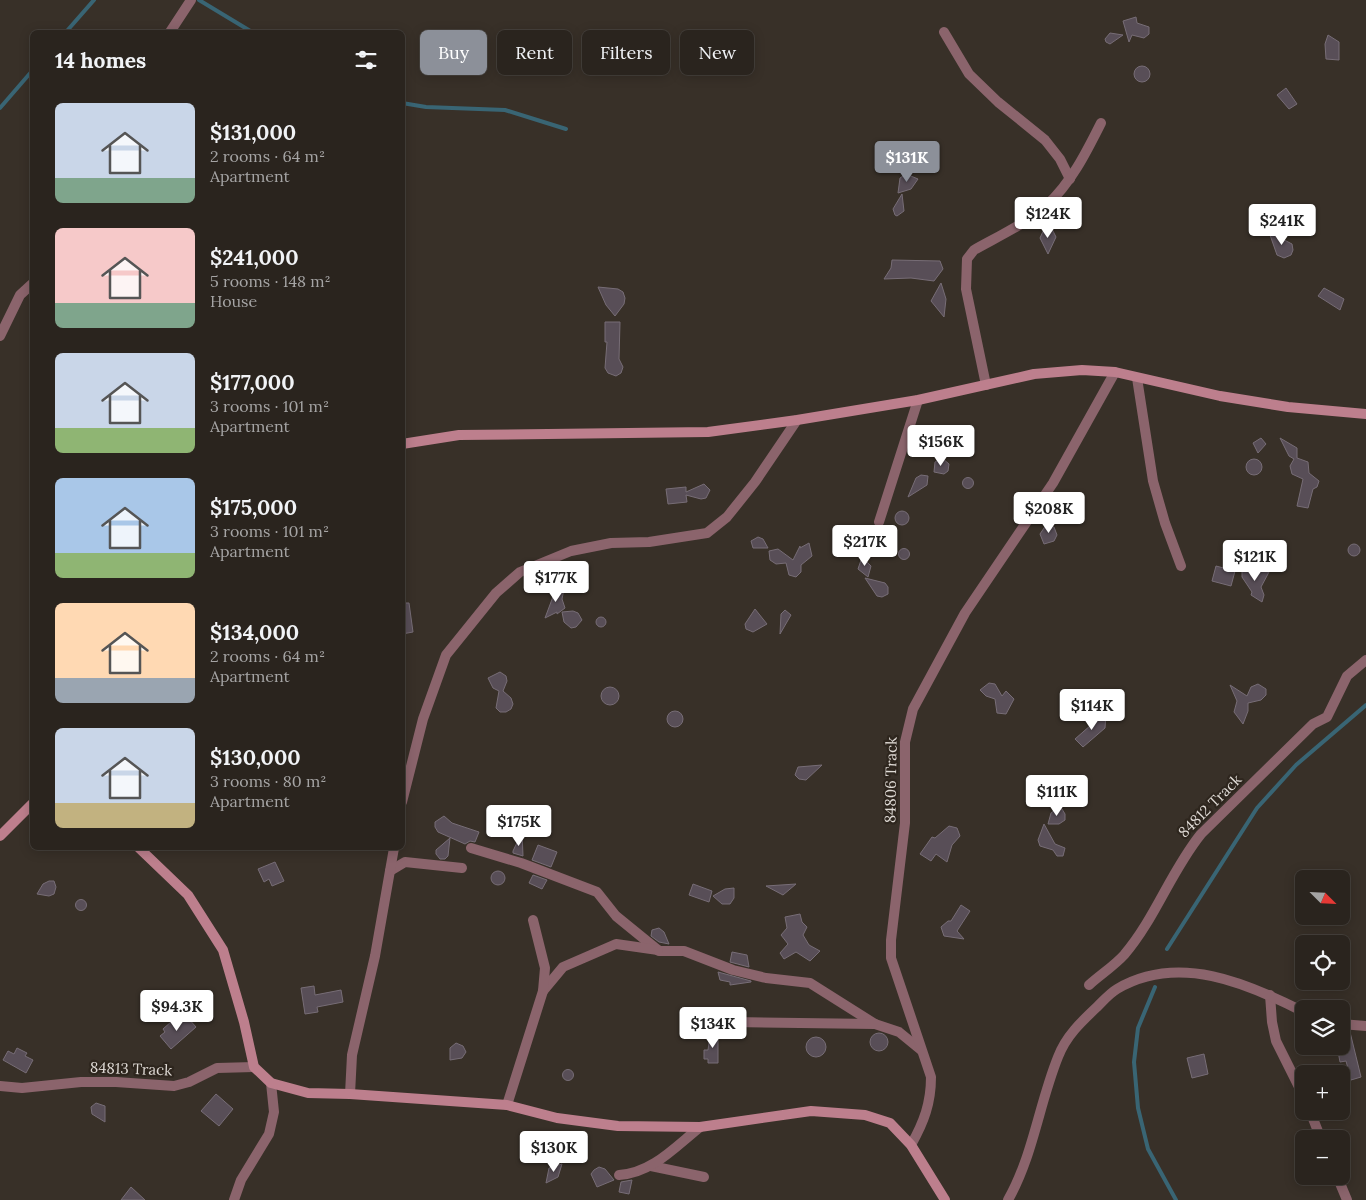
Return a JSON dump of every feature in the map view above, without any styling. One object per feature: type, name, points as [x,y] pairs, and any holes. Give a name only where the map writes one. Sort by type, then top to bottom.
[{"type":"street","points":[[171,30],[191,0]]},
{"type":"street","points":[[944,32],[969,74],[998,102],[1045,140],[1060,159],[1070,179]]},
{"type":"street","points":[[986,385],[966,289],[966,259],[974,250],[1045,207],[1070,179],[1101,123]]},
{"type":"street","points":[[0,336],[20,295],[30,286]]},
{"type":"street","points":[[405,444],[460,435],[708,432],[797,420],[918,400],[1034,374],[1082,370],[1115,372],[1220,396],[1288,408],[1366,414]]},
{"type":"street","name":"84806 Track","points":[[911,1145],[922,1126],[931,1094],[931,1076],[891,958],[892,924],[905,830],[904,742],[907,726],[927,681],[965,613],[1053,483],[1115,372]]},
{"type":"street","points":[[1137,378],[1153,480],[1181,566]]},
{"type":"street","points":[[880,522],[918,400]]},
{"type":"street","points":[[405,790],[423,719],[446,655],[496,593],[520,572],[571,551],[611,543],[649,542],[707,533],[727,517],[755,482],[797,420]]},
{"type":"street","name":"84812 Track","points":[[1089,985],[1124,955],[1141,930],[1186,853],[1201,834],[1313,724],[1327,717],[1348,676],[1366,660]]},
{"type":"street","points":[[0,836],[30,806]]},
{"type":"street","points":[[471,848],[520,862],[596,892],[616,916],[659,951]]},
{"type":"street","points":[[141,850],[188,895],[222,950],[244,1022],[254,1067],[271,1083],[308,1094],[350,1094],[507,1106],[557,1118],[618,1126],[700,1127],[811,1111],[865,1115],[890,1123],[911,1145],[945,1200]]},
{"type":"street","points":[[350,1094],[352,1055],[375,956],[394,850]]},
{"type":"street","points":[[390,871],[405,862],[462,868]]},
{"type":"street","points":[[507,1106],[543,991],[545,968],[533,920]]},
{"type":"street","points":[[543,991],[563,967],[616,944],[659,951],[684,951],[734,970],[766,978],[810,983],[874,1024],[899,1032],[919,1048],[924,1055]]},
{"type":"street","points":[[1008,1200],[1028,1158],[1047,1087],[1068,1035],[1116,989],[1150,976],[1188,971],[1229,979],[1270,995],[1295,1008]]},
{"type":"street","points":[[1270,995],[1272,1022],[1276,1041],[1295,1079]]},
{"type":"street","points":[[733,1022],[874,1024]]},
{"type":"street","points":[[1350,1025],[1366,1026]]},
{"type":"street","name":"84813 Track","points":[[2,1087],[22,1088],[81,1082],[116,1082],[174,1086],[189,1082],[217,1068],[254,1067]]},
{"type":"street","points":[[234,1200],[241,1180],[269,1134],[274,1112],[271,1083]]},
{"type":"street","points":[[619,1176],[634,1174],[651,1166],[700,1127]]},
{"type":"street","points":[[651,1166],[704,1177]]},
{"type":"street","points":[[1341,1185],[1347,1200]]},
{"type":"building","points":[[1136,17],[1137,23],[1149,27],[1149,34],[1144,38],[1132,35],[1129,42],[1123,21]]},
{"type":"building","points":[[1110,33],[1123,35],[1110,44],[1105,39]]},
{"type":"building","points":[[1328,35],[1339,42],[1339,60],[1326,59],[1325,44]]},
{"type":"building","points":[[1142,66],[1150,74],[1142,82],[1134,74]]},
{"type":"building","points":[[1286,88],[1297,104],[1289,109],[1277,95]]},
{"type":"building","points":[[906,174],[918,179],[911,189],[898,193],[900,178]]},
{"type":"building","points":[[902,194],[904,211],[897,216],[893,209]]},
{"type":"building","points":[[1044,229],[1052,229],[1056,237],[1048,254],[1040,238]]},
{"type":"building","points":[[1269,232],[1292,244],[1293,250],[1291,255],[1284,258],[1277,255]]},
{"type":"building","points":[[892,260],[940,261],[943,269],[934,281],[911,278],[884,279],[891,268]]},
{"type":"building","points":[[941,283],[946,299],[944,317],[931,301]]},
{"type":"building","points":[[598,287],[618,289],[623,292],[624,304],[615,316],[606,305]]},
{"type":"building","points":[[1324,288],[1344,299],[1340,310],[1318,296]]},
{"type":"building","points":[[605,322],[620,322],[619,359],[623,367],[621,373],[616,376],[608,373],[605,368],[607,342],[605,342]]},
{"type":"building","points":[[1261,438],[1266,444],[1258,453],[1253,443]]},
{"type":"building","points":[[1280,438],[1297,448],[1297,458],[1308,462],[1309,473],[1319,481],[1317,487],[1313,489],[1308,508],[1297,506],[1303,479],[1292,474],[1290,466],[1294,459],[1289,456]]},
{"type":"building","points":[[942,458],[949,464],[948,471],[944,474],[934,472],[935,462]]},
{"type":"building","points":[[1254,459],[1262,467],[1254,475],[1246,467]]},
{"type":"building","points":[[921,475],[928,476],[927,485],[908,497],[916,478]]},
{"type":"building","points":[[966,478],[970,478],[973,483],[972,487],[966,488],[963,485],[963,481]]},
{"type":"building","points":[[704,484],[710,490],[706,498],[701,499],[686,495],[687,502],[668,504],[666,489],[686,487],[686,492]]},
{"type":"building","points":[[902,511],[907,513],[909,518],[907,523],[902,525],[897,523],[895,518],[897,513]]},
{"type":"building","points":[[1046,525],[1054,527],[1057,535],[1054,541],[1044,544],[1040,534]]},
{"type":"building","points":[[881,535],[886,540],[884,547],[869,544]]},
{"type":"building","points":[[758,537],[763,539],[768,548],[753,548],[751,541]]},
{"type":"building","points":[[809,543],[812,556],[801,565],[801,572],[796,577],[789,575],[786,563],[776,564],[770,560],[769,551],[778,549],[793,560],[800,546],[800,548]]},
{"type":"building","points":[[1356,544],[1359,545],[1359,555],[1352,556],[1349,555],[1348,548],[1349,545]]},
{"type":"building","points":[[902,549],[906,549],[909,554],[908,558],[902,559],[899,556],[899,552]]},
{"type":"building","points":[[862,557],[871,566],[868,577],[858,569]]},
{"type":"building","points":[[1216,566],[1235,571],[1231,586],[1212,581]]},
{"type":"building","points":[[1242,569],[1269,572],[1261,587],[1264,595],[1262,602],[1251,595],[1252,592],[1242,577]]},
{"type":"building","points":[[865,578],[885,583],[888,587],[888,594],[882,597],[877,596]]},
{"type":"building","points":[[557,586],[564,589],[562,599],[565,608],[557,614],[557,612],[545,618]]},
{"type":"building","points":[[405,603],[409,603],[413,632],[405,633]]},
{"type":"building","points":[[755,609],[767,624],[753,632],[746,629],[745,624]]},
{"type":"building","points":[[785,610],[791,615],[780,634],[781,614]]},
{"type":"building","points":[[573,611],[578,613],[582,620],[576,627],[571,628],[564,622],[562,612]]},
{"type":"building","points":[[599,617],[603,617],[606,622],[605,626],[599,627],[596,624],[596,620]]},
{"type":"building","points":[[500,672],[506,676],[507,681],[503,691],[511,698],[513,704],[511,709],[506,712],[500,712],[496,708],[499,691],[493,688],[488,678]]},
{"type":"building","points":[[989,683],[995,684],[1002,696],[1006,691],[1014,699],[1006,714],[997,713],[995,699],[986,696],[980,690]]},
{"type":"building","points":[[1258,684],[1266,689],[1266,695],[1261,700],[1248,703],[1248,711],[1243,724],[1234,712],[1237,701],[1230,685],[1247,696],[1251,687]]},
{"type":"building","points":[[610,687],[616,690],[619,696],[616,702],[610,705],[604,702],[601,696],[604,690]]},
{"type":"building","points":[[672,711],[678,711],[683,716],[681,725],[672,727],[667,722],[667,716]]},
{"type":"building","points":[[1106,714],[1105,728],[1083,747],[1075,739],[1091,725],[1093,719]]},
{"type":"building","points":[[822,765],[806,780],[799,779],[795,775],[798,767]]},
{"type":"building","points":[[1056,809],[1062,809],[1065,814],[1065,820],[1059,824],[1048,824],[1051,813]]},
{"type":"building","points":[[444,816],[452,823],[479,832],[475,842],[470,841],[465,844],[438,832],[435,822]]},
{"type":"building","points":[[1044,824],[1055,844],[1065,848],[1063,856],[1057,856],[1053,850],[1040,846],[1038,840]]},
{"type":"building","points":[[949,826],[957,828],[960,836],[952,845],[947,862],[936,854],[931,861],[920,854],[932,837],[935,838]]},
{"type":"building","points":[[522,832],[523,856],[513,853]]},
{"type":"building","points":[[450,838],[448,856],[445,859],[440,859],[436,854],[436,850]]},
{"type":"building","points":[[538,845],[557,852],[551,867],[532,860]]},
{"type":"building","points":[[275,862],[284,881],[272,886],[269,879],[264,882],[258,869]]},
{"type":"building","points":[[495,871],[501,871],[505,878],[501,885],[495,885],[491,881],[491,875]]},
{"type":"building","points":[[533,875],[547,880],[542,889],[529,883]]},
{"type":"building","points":[[54,881],[56,887],[54,894],[49,896],[37,894],[43,884]]},
{"type":"building","points":[[693,884],[712,891],[709,902],[689,895]]},
{"type":"building","points":[[796,884],[783,895],[766,886]]},
{"type":"building","points":[[734,888],[734,898],[730,904],[722,904],[713,896],[725,889]]},
{"type":"building","points":[[81,899],[87,905],[81,911],[75,905]]},
{"type":"building","points":[[961,905],[970,911],[957,931],[964,939],[944,936],[941,927],[948,921],[951,921]]},
{"type":"building","points":[[800,914],[802,922],[807,927],[803,935],[809,945],[820,951],[810,961],[796,952],[784,959],[780,953],[788,944],[781,935],[787,928],[785,917]]},
{"type":"building","points":[[659,928],[664,932],[669,944],[659,942],[651,936],[652,930]]},
{"type":"building","points":[[732,952],[747,955],[749,967],[730,962]]},
{"type":"building","points":[[718,972],[751,982],[730,985],[730,982],[720,980]]},
{"type":"building","points":[[314,986],[315,995],[341,990],[343,1002],[317,1007],[318,1012],[305,1014],[301,988]]},
{"type":"building","points":[[188,1018],[196,1027],[171,1049],[160,1036],[165,1032],[163,1029],[172,1021],[175,1024],[181,1019],[184,1022]]},
{"type":"building","points":[[711,1029],[712,1032],[718,1032],[718,1063],[708,1063],[708,1059],[704,1059],[704,1050],[708,1050]]},
{"type":"building","points":[[1350,1032],[1361,1077],[1351,1080],[1350,1065],[1347,1065],[1346,1061],[1340,1062],[1339,1055],[1350,1055]]},
{"type":"building","points":[[879,1033],[885,1036],[888,1042],[885,1048],[879,1051],[873,1048],[870,1042],[873,1036]]},
{"type":"building","points":[[816,1037],[823,1040],[826,1047],[823,1054],[816,1057],[809,1054],[806,1047],[809,1040]]},
{"type":"building","points":[[456,1043],[463,1046],[466,1052],[462,1058],[450,1060],[450,1048]]},
{"type":"building","points":[[17,1048],[27,1053],[25,1056],[33,1060],[26,1073],[3,1060],[8,1051],[14,1054]]},
{"type":"building","points":[[1204,1054],[1208,1074],[1192,1078],[1187,1058]]},
{"type":"building","points":[[568,1069],[574,1075],[568,1081],[562,1075]]},
{"type":"building","points":[[216,1094],[233,1109],[219,1126],[201,1111]]},
{"type":"building","points":[[96,1103],[105,1106],[105,1122],[92,1114],[91,1107]]},
{"type":"building","points":[[562,1164],[558,1177],[546,1183],[549,1168]]},
{"type":"building","points":[[599,1167],[605,1169],[614,1180],[597,1187],[591,1174]]},
{"type":"building","points":[[632,1180],[629,1194],[619,1192],[621,1182]]},
{"type":"building","points":[[131,1187],[145,1200],[121,1200]]},
{"type":"waterway","points":[[68,30],[94,0]]},
{"type":"waterway","points":[[199,0],[249,30]]},
{"type":"waterway","points":[[0,108],[30,73]]},
{"type":"waterway","points":[[405,104],[426,107],[505,110],[566,129]]},
{"type":"waterway","points":[[1167,949],[1257,808],[1296,765],[1366,705]]},
{"type":"waterway","points":[[1155,987],[1138,1028],[1134,1062],[1138,1108],[1148,1149],[1176,1200]]}]
